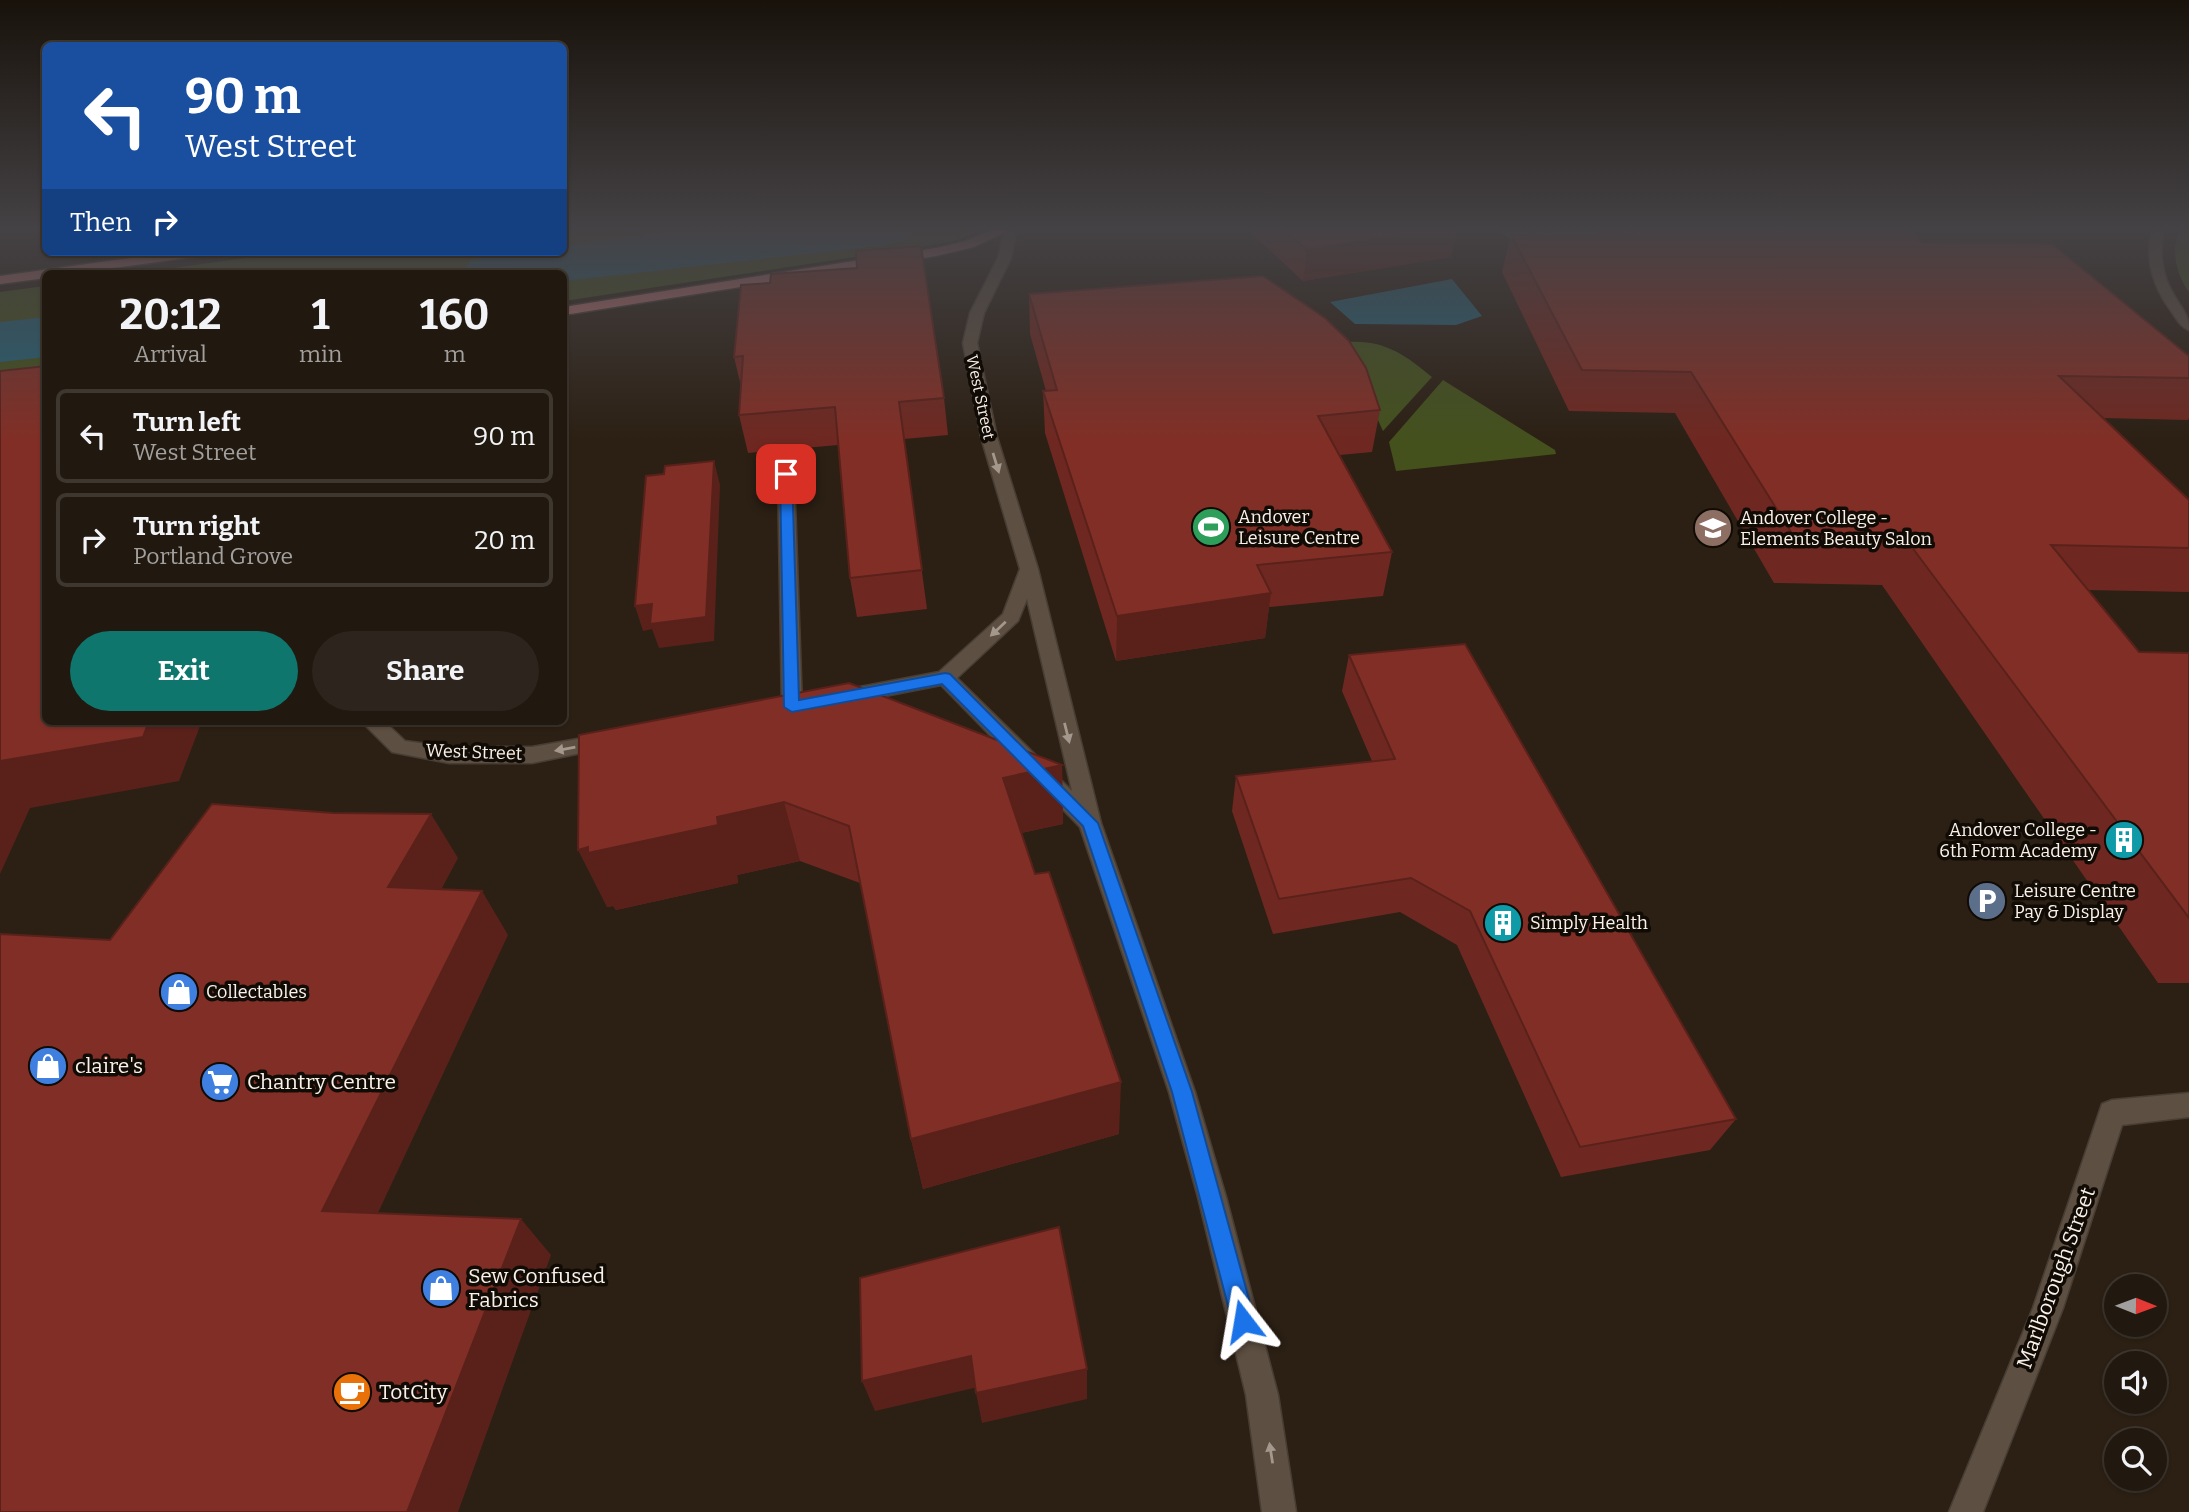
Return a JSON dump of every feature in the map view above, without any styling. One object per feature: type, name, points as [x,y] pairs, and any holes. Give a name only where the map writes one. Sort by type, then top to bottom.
[{"type":"main road","points":[[567,311],[642,299]]},
{"type":"street","name":"West Street","points":[[983,299],[971,329],[970,343],[989,437],[1029,569],[1090,823],[1182,1092],[1212,1198],[1262,1395],[1279,1512]]},
{"type":"street","points":[[2171,299],[2189,326]]},
{"type":"street","points":[[786,474],[785,708],[945,678],[1011,617],[1029,569]]},
{"type":"street","points":[[945,678],[1090,823]]},
{"type":"street","name":"West Street","points":[[375,725],[399,747],[449,755],[532,755],[628,737]]},
{"type":"street","name":"Marlborough Street","points":[[1966,1512],[2048,1308],[2112,1113],[2189,1105]]},
{"type":"green space","points":[[0,299],[42,299],[42,380],[0,387]]},
{"type":"green space","points":[[1349,342],[1362,342],[1394,350],[1432,377],[1383,431],[1363,387]]},
{"type":"green space","points":[[1443,380],[1555,450],[1556,454],[1396,471],[1389,442]]},
{"type":"water","points":[[1348,299],[1468,299],[1482,316],[1456,325],[1355,324],[1330,302]]},
{"type":"building","points":[[740,299],[929,299],[944,398],[899,402],[922,570],[850,578],[835,407],[739,415],[743,356],[734,357]]},
{"type":"building","name":"Andover Leisure Centre","points":[[1030,299],[1296,299],[1325,318],[1349,341],[1366,368],[1380,410],[1318,416],[1392,552],[1257,565],[1271,593],[1117,616],[1043,391],[1057,390]]},
{"type":"building","points":[[1544,299],[2119,299],[2189,356],[2189,378],[2059,376],[2189,500],[2189,548],[2051,545],[2139,652],[2189,653],[2189,918],[1908,542],[1796,540],[1691,372],[1582,370]]},
{"type":"building","points":[[42,366],[42,725],[148,725],[143,737],[0,761],[0,371]]},
{"type":"building","points":[[714,461],[706,617],[650,624],[652,604],[635,606],[646,476],[664,474],[665,466]]},
{"type":"building","name":"Simply Health","points":[[1465,644],[1736,1119],[1580,1147],[1470,911],[1411,878],[1279,899],[1236,776],[1395,759],[1349,655]]},
{"type":"building","points":[[849,683],[1062,765],[1003,778],[1035,874],[1049,872],[1121,1082],[911,1139],[849,826],[784,802],[717,817],[718,825],[588,853],[588,847],[578,850],[579,735]]},
{"type":"building","name":"Chantry Centre","points":[[212,804],[333,813],[431,814],[388,887],[482,891],[322,1211],[521,1219],[407,1512],[0,1512],[0,934],[110,940]]},
{"type":"building","points":[[1059,1227],[1087,1369],[976,1393],[971,1356],[862,1381],[860,1278]]},
{"type":"waterway","points":[[0,342],[42,337]]},
{"type":"place","name":"Andover Leisure Centre","points":[[1211,527]]},
{"type":"place","name":"Andover College - Elements Beauty Salon","points":[[1713,528]]},
{"type":"place","name":"Andover College - 6th Form Academy","points":[[2124,840]]},
{"type":"place","name":"Leisure Centre Pay & Display","points":[[1987,901]]},
{"type":"place","name":"Simply Health","points":[[1503,923]]},
{"type":"place","name":"Collectables","points":[[179,992]]},
{"type":"place","name":"claire's","points":[[48,1066]]},
{"type":"place","name":"Chantry Centre","points":[[220,1082]]},
{"type":"place","name":"Sew Confused Fabrics","points":[[441,1288]]},
{"type":"place","name":"TotCity","points":[[352,1392]]},
{"type":"route","points":[[786,474],[792,707],[945,678],[1090,823],[1182,1092],[1243,1321]]}]
